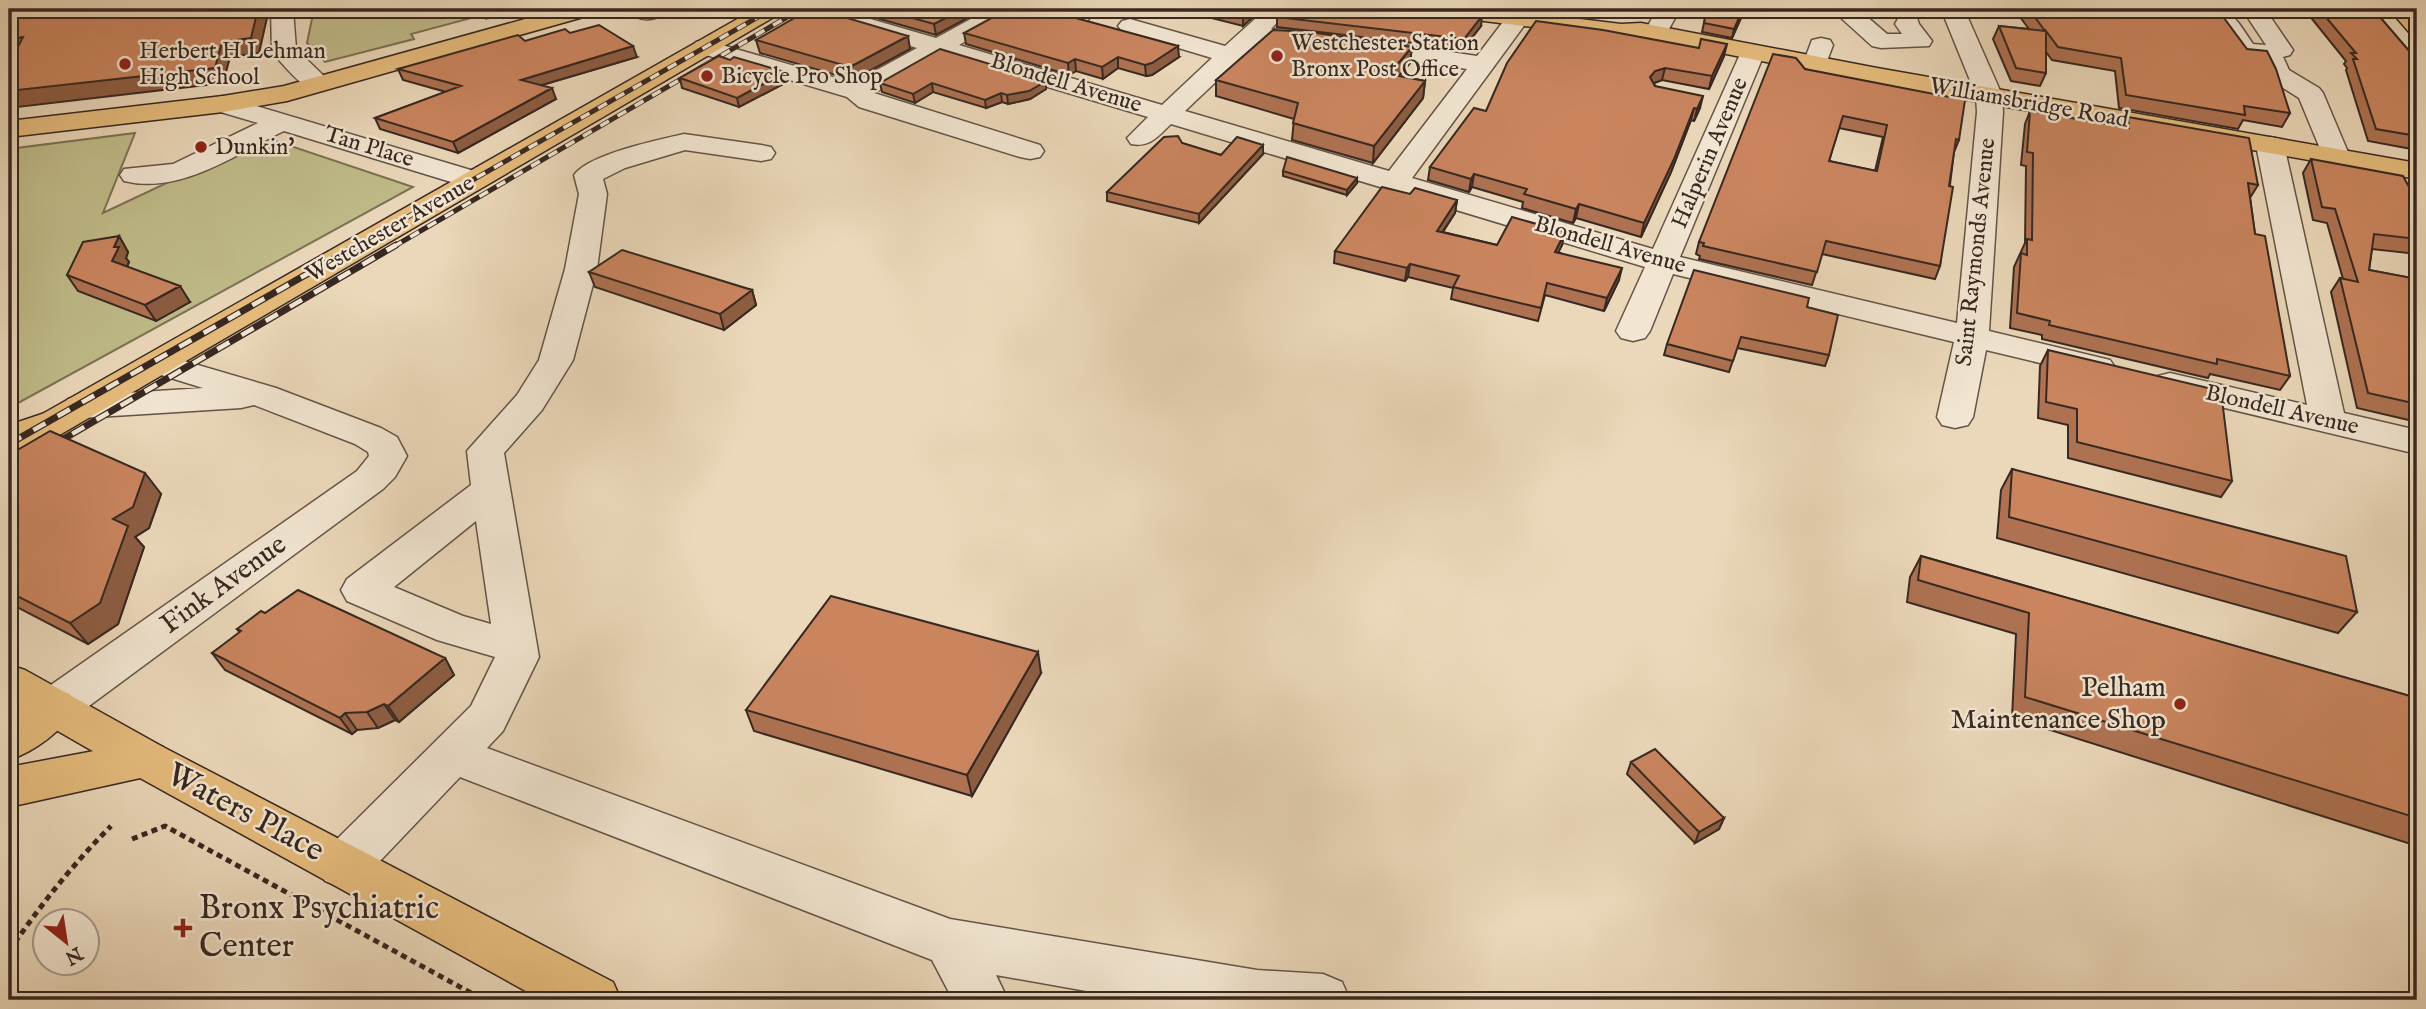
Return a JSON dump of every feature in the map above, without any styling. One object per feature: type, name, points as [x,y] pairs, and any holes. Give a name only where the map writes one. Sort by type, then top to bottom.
[{"type":"main road","points":[[11,129],[223,104],[287,93],[586,9]]},
{"type":"main road","name":"Williamsbridge Road","points":[[1444,9],[1648,32],[1753,52],[1818,54],[1877,76],[2417,171]]},
{"type":"main road","name":"Williamsbridge Road","points":[[1593,9],[1648,32]]},
{"type":"main road","points":[[2400,9],[2417,27]]},
{"type":"main road","name":"Westchester Avenue","points":[[9,449],[705,47],[754,13]]},
{"type":"main road","points":[[9,438],[71,413]]},
{"type":"main road","name":"Waters Place","points":[[9,682],[147,761],[594,1000]]},
{"type":"main road","points":[[9,741],[54,707]]},
{"type":"main road","points":[[9,787],[147,761]]},
{"type":"street","points":[[282,9],[284,51],[318,84]]},
{"type":"street","name":"Blondell Avenue","points":[[812,9],[941,45],[1663,262],[2417,442]]},
{"type":"street","points":[[856,92],[1006,9]]},
{"type":"street","points":[[1141,138],[1279,9]]},
{"type":"street","points":[[1648,32],[1668,9]]},
{"type":"street","points":[[2214,12],[2245,50],[2268,53],[2281,50],[2253,9]]},
{"type":"street","points":[[1847,12],[1877,39],[1890,43],[1920,41],[1907,24],[1906,18]]},
{"type":"street","points":[[1906,18],[1956,16]]},
{"type":"street","name":"Saint Raymonds Avenue","points":[[1955,417],[1972,337],[1990,112],[1989,95],[1956,16]]},
{"type":"street","points":[[1906,18],[1930,36],[1932,44],[1923,47]]},
{"type":"street","points":[[1396,181],[1517,19]]},
{"type":"street","points":[[1130,26],[1228,55]]},
{"type":"street","points":[[1250,35],[1309,38],[1483,64]]},
{"type":"street","points":[[705,47],[856,92],[868,101],[1030,150]]},
{"type":"street","points":[[1877,76],[1886,48]]},
{"type":"street","name":"Halperin Avenue","points":[[1633,331],[1753,52]]},
{"type":"street","points":[[2268,53],[2278,74],[2310,93],[2336,157]]},
{"type":"street","points":[[1701,98],[1731,104]]},
{"type":"street","name":"Tan Place","points":[[223,104],[474,180]]},
{"type":"street","points":[[134,175],[165,174],[182,170],[283,121]]},
{"type":"street","points":[[343,866],[487,718],[517,657],[485,451],[530,402],[555,360],[581,269],[593,194],[588,175],[615,162],[684,142],[761,153]]},
{"type":"street","points":[[2270,145],[2329,420]]},
{"type":"street","points":[[157,363],[264,396]]},
{"type":"street","points":[[71,413],[264,396]]},
{"type":"street","name":"Fink Avenue","points":[[54,707],[370,480],[382,468],[388,456],[384,445],[368,436],[264,396]]},
{"type":"street","points":[[491,489],[362,590],[452,629],[516,647]]},
{"type":"street","points":[[452,754],[950,943],[1257,996],[1323,1000]]},
{"type":"street","points":[[950,943],[981,1000]]},
{"type":"path","points":[[9,951],[39,907],[84,853],[111,826]]},
{"type":"path","points":[[132,839],[165,826],[484,1000]]},
{"type":"shaded area","points":[[314,9],[524,9],[486,19],[482,15],[411,34],[414,39],[325,62],[307,43]]},
{"type":"shaded area","points":[[135,133],[103,213],[264,137],[413,187],[9,408],[9,149]]},
{"type":"building","name":"Herbert H Lehman High School","points":[[24,9],[258,9],[251,38],[222,42],[215,68],[9,91],[9,64],[23,37],[9,39],[9,20],[19,17]]},
{"type":"building","points":[[810,9],[908,36],[850,67],[756,40]]},
{"type":"building","points":[[880,9],[963,9],[934,24]]},
{"type":"building","points":[[1008,9],[1043,9],[1178,46],[1145,65],[1118,57],[1102,67],[1075,59],[1068,63],[964,33]]},
{"type":"building","points":[[1215,9],[1252,9],[1243,16]]},
{"type":"building","points":[[1285,9],[1424,9],[1482,16],[1464,39],[1277,17]]},
{"type":"building","points":[[1707,9],[1743,9],[1734,29],[1704,23]]},
{"type":"building","points":[[2029,9],[2214,9],[2221,14],[2247,49],[2267,51],[2276,69],[2290,113],[2244,106],[2245,115],[2126,95],[2121,58],[2058,47],[2046,31],[2046,73],[2016,68],[1999,26],[2045,31]]},
{"type":"building","points":[[2319,9],[2373,9],[2417,60],[2417,136],[2376,129],[2353,59],[2357,59],[2351,53],[2356,53]]},
{"type":"building","points":[[1536,21],[1699,48],[1701,39],[1727,44],[1712,76],[1665,68],[1655,71],[1650,77],[1655,86],[1703,96],[1697,109],[1694,108],[1644,223],[1579,204],[1576,209],[1524,194],[1527,189],[1474,174],[1471,179],[1430,167],[1474,108],[1486,111],[1507,63]]},
{"type":"building","points":[[599,25],[633,46],[521,80],[552,88],[453,142],[375,118],[461,86],[398,69],[518,35],[525,41],[565,29],[570,33]]},
{"type":"building","points":[[1273,30],[1310,32],[1412,47],[1389,74],[1425,81],[1374,146],[1293,123],[1298,103],[1216,80]]},
{"type":"building","points":[[940,49],[1046,81],[1029,91],[1007,95],[1001,93],[985,100],[932,83],[913,94],[880,83]]},
{"type":"building","points":[[1773,54],[1796,58],[1805,69],[1965,100],[1959,140],[1956,139],[1949,186],[1953,187],[1940,266],[1826,241],[1817,272],[1703,246],[1704,243],[1699,242]],"holes":[[[1843,116],[1887,125],[1877,171],[1829,161]]]},
{"type":"building","points":[[719,56],[730,60],[734,57],[785,72],[737,98],[680,78]]},
{"type":"building","points":[[2030,111],[2129,128],[2128,117],[2249,138],[2258,185],[2248,183],[2255,234],[2265,236],[2290,376],[2217,359],[2217,364],[2049,325],[2050,321],[2017,313],[2021,253],[2027,255],[2027,239],[2032,240],[2033,153],[2027,152]]},
{"type":"building","points":[[1178,136],[1182,143],[1221,155],[1237,137],[1263,145],[1199,214],[1107,192],[1164,137]]},
{"type":"building","points":[[1287,157],[1357,178],[1347,190],[1283,171]]},
{"type":"building","points":[[2311,159],[2403,176],[2417,201],[2417,239],[2374,234],[2369,270],[2417,279],[2417,404],[2368,393],[2340,278],[2358,282],[2335,209],[2322,207]]},
{"type":"building","points":[[1382,187],[1410,194],[1415,188],[1457,200],[1437,231],[1497,245],[1512,217],[1565,232],[1555,252],[1622,268],[1607,298],[1547,283],[1541,308],[1453,287],[1459,276],[1410,264],[1407,268],[1335,251]]},
{"type":"building","points":[[119,236],[114,247],[119,247],[112,261],[180,286],[145,305],[67,275],[83,242]]},
{"type":"building","points":[[622,250],[752,290],[720,314],[589,272]]},
{"type":"building","points":[[1694,270],[1809,298],[1807,307],[1838,315],[1829,355],[1741,337],[1733,361],[1667,344]]},
{"type":"building","points":[[2048,350],[2221,391],[2232,481],[2077,442],[2077,409],[2046,402]]},
{"type":"building","points":[[50,431],[145,473],[133,507],[113,519],[128,526],[100,603],[70,623],[9,592],[9,455]]},
{"type":"building","points":[[2012,469],[2346,556],[2357,612],[2009,517]]},
{"type":"building","name":"Pelham Maintenance Shop","points":[[1921,556],[2417,698],[2417,818],[2025,697],[2029,613],[1918,580]]},
{"type":"building","points":[[298,590],[445,658],[388,706],[384,704],[367,712],[345,713],[340,718],[212,653],[241,631],[237,629],[261,611],[265,613]]},
{"type":"building","points":[[831,596],[1038,652],[967,775],[746,710]]},
{"type":"building","points":[[1655,749],[1724,818],[1699,832],[1631,762]]},
{"type":"railway","points":[[355,247],[772,9]]},
{"type":"railway","points":[[393,247],[801,9]]},
{"type":"railway","points":[[9,444],[358,245]]},
{"type":"railway","points":[[48,448],[396,245]]},
{"type":"place","name":"Westchester Station Bronx Post Office","points":[[1277,56]]},
{"type":"place","name":"Herbert H Lehman High School","points":[[125,64]]},
{"type":"place","name":"Bicycle Pro Shop","points":[[707,76]]},
{"type":"place","name":"Dunkin'","points":[[201,147]]},
{"type":"place","name":"Pelham Maintenance Shop","points":[[2180,704]]},
{"type":"place","name":"Bronx Psychiatric Center","points":[[183,928]]}]
